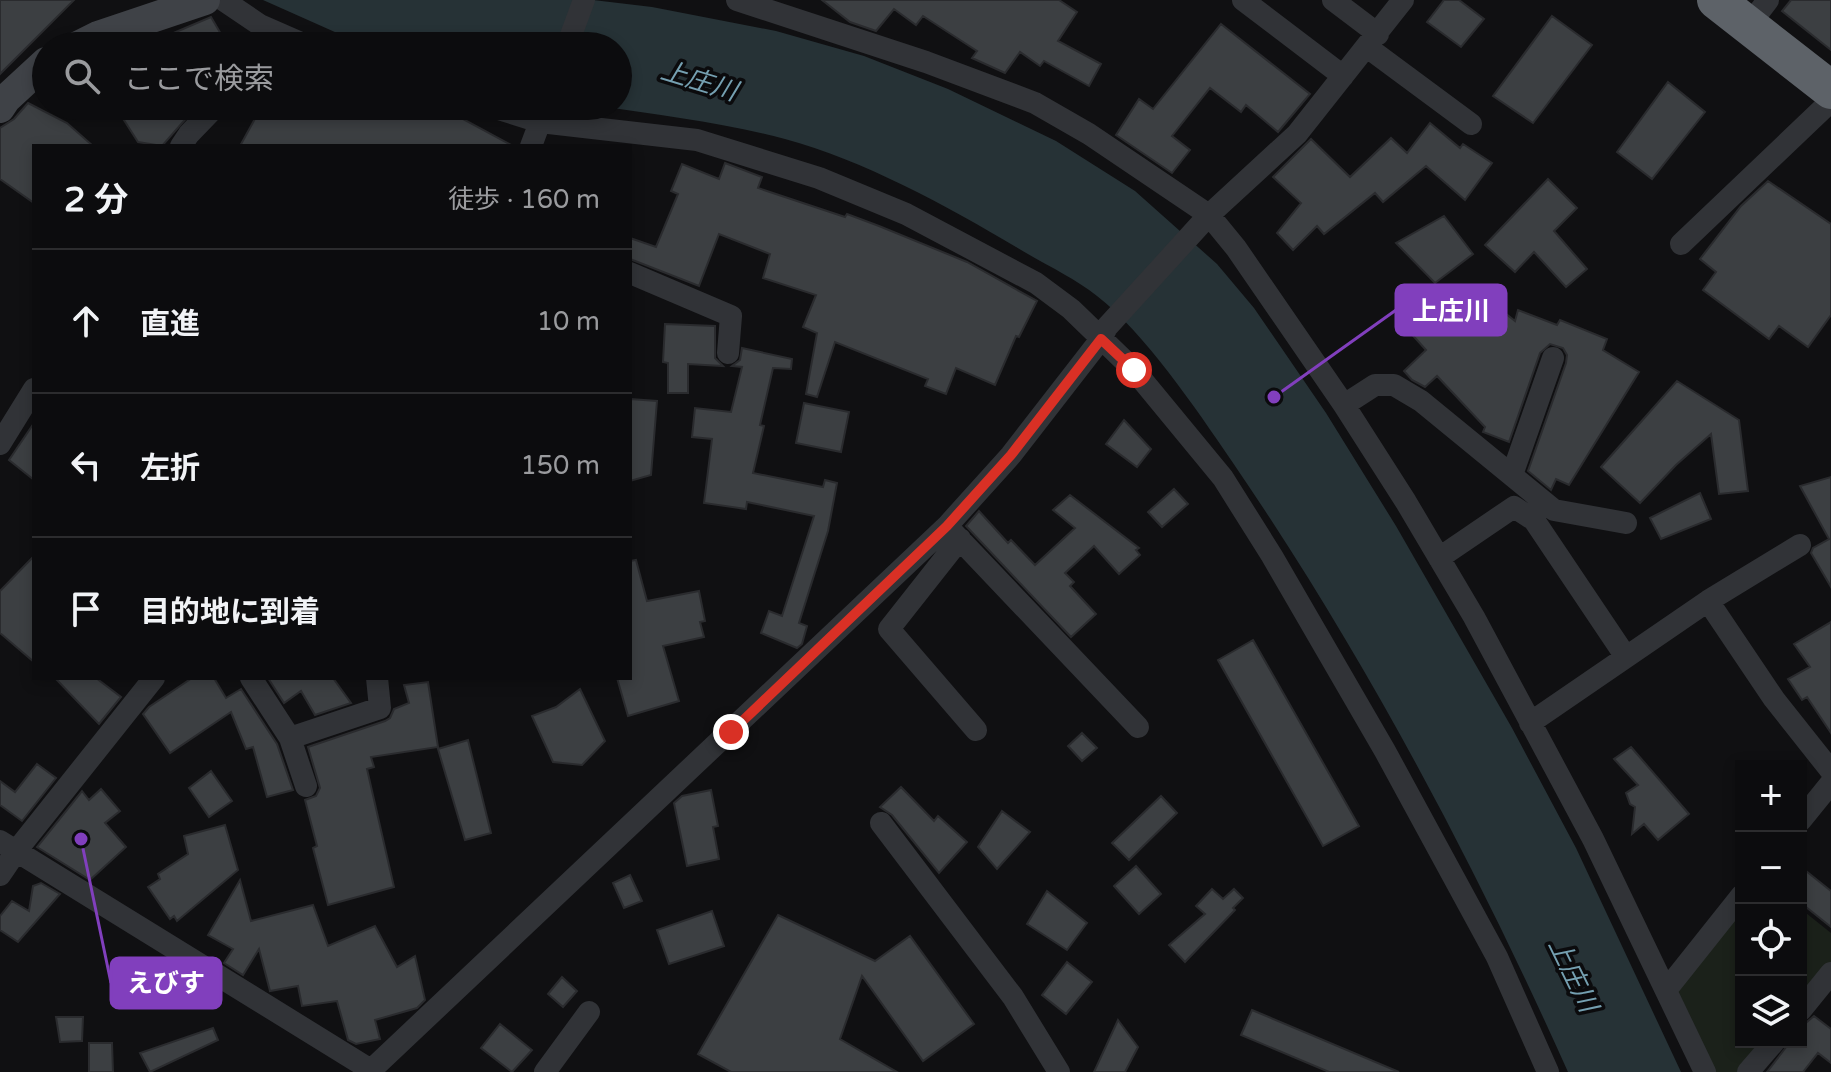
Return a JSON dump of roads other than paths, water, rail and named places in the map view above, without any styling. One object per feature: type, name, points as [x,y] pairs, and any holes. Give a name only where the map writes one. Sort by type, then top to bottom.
[{"type":"highway","points":[[1716,0],[1758,12],[1831,90]]},
{"type":"main road","points":[[110,32],[205,0]]},
{"type":"main road","points":[[0,108],[32,75]]},
{"type":"street","points":[[223,0],[269,32]]},
{"type":"street","points":[[572,32],[584,0]]},
{"type":"street","points":[[737,0],[926,62],[1035,103],[1089,134],[1206,219],[1236,248],[1344,405],[1474,617],[1593,839],[1705,1072]]},
{"type":"street","points":[[1243,0],[1343,76]]},
{"type":"street","points":[[1333,0],[1372,40],[1471,124]]},
{"type":"street","points":[[976,730],[889,629],[954,532],[1104,333],[1206,219],[1297,134],[1403,0]]},
{"type":"street","points":[[1681,244],[1831,101]]},
{"type":"street","points":[[182,144],[202,120]]},
{"type":"street","points":[[532,144],[541,120]]},
{"type":"street","points":[[579,120],[697,140],[819,178],[906,214],[1036,283],[1104,333],[1223,478],[1272,556],[1385,751],[1497,957],[1548,1072]]},
{"type":"street","points":[[632,274],[731,316],[728,353]]},
{"type":"street","points":[[1512,475],[1553,358]]},
{"type":"street","points":[[1344,405],[1375,385],[1394,385],[1421,401],[1554,510],[1626,523]]},
{"type":"street","points":[[0,444],[32,392]]},
{"type":"street","points":[[1439,558],[1514,507],[1534,520],[1626,657]]},
{"type":"street","points":[[954,532],[1138,727]]},
{"type":"street","points":[[8,846],[370,1071],[954,532]]},
{"type":"street","points":[[1530,723],[1708,601],[1800,545]]},
{"type":"street","points":[[1708,601],[1774,699],[1831,771]]},
{"type":"street","points":[[0,875],[8,846],[152,680]]},
{"type":"street","points":[[252,680],[290,738],[306,786]]},
{"type":"street","points":[[290,738],[380,708],[377,680]]},
{"type":"street","points":[[1807,813],[1831,783]]},
{"type":"street","points":[[881,823],[1013,997],[1059,1072]]},
{"type":"street","points":[[1667,989],[1735,904]]},
{"type":"street","points":[[1807,1003],[1831,973]]},
{"type":"street","points":[[545,1072],[589,1012]]},
{"type":"street","points":[[1748,1072],[1769,1048]]},
{"type":"water","points":[[263,0],[593,0],[652,7],[776,31],[864,56],[948,89],[1056,141],[1135,191],[1217,264],[1254,308],[1326,413],[1396,526],[1512,728],[1576,848],[1681,1072],[1568,1072],[1454,836],[1326,606],[1186,396],[1133,330],[1097,296],[1068,276],[962,216],[844,159],[785,139],[739,128],[632,111],[632,32],[335,32]]},
{"type":"place","name":"上庄川","points":[[1274,397]]},
{"type":"place","name":"えびす","points":[[81,839]]}]
